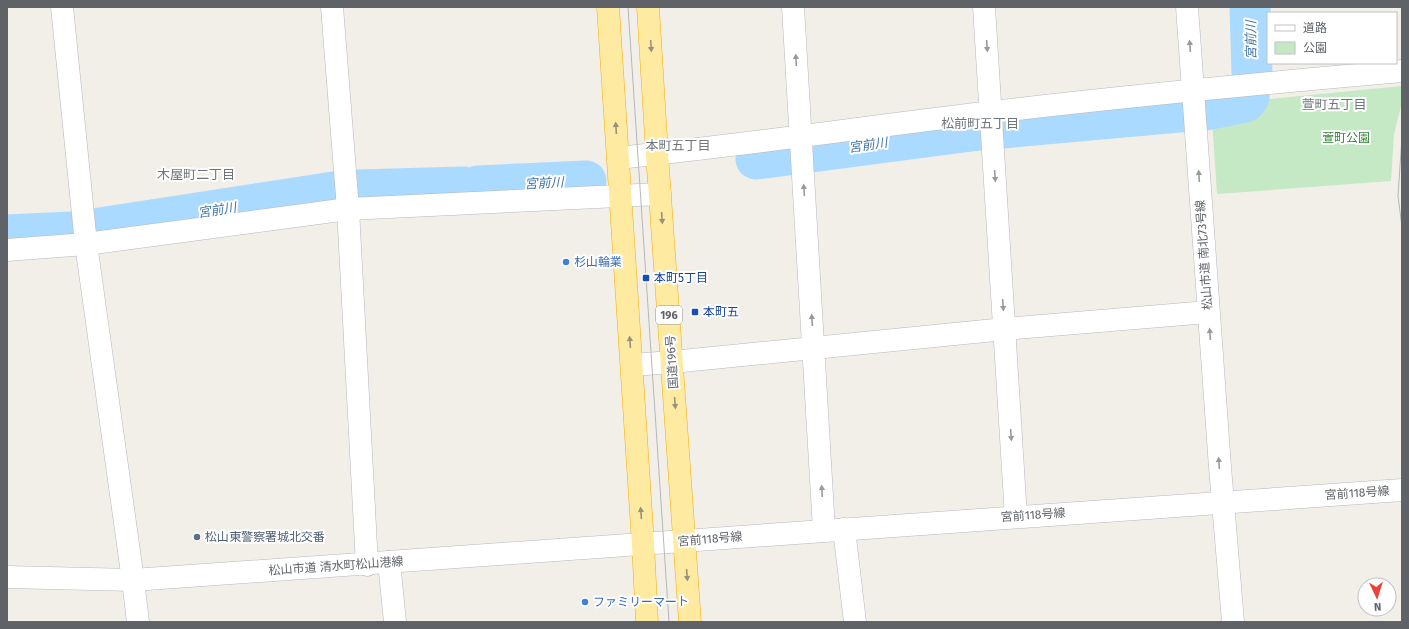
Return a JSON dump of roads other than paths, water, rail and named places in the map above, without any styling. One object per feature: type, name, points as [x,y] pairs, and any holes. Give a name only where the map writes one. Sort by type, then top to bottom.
[{"type":"highway","points":[[608,7],[632,365],[647,622]]},
{"type":"highway","name":"国道196号","points":[[648,7],[672,362],[675,542],[690,622]]},
{"type":"street","points":[[62,7],[86,244],[138,622]]},
{"type":"street","points":[[332,7],[348,209],[367,565]]},
{"type":"street","points":[[793,7],[814,348],[834,530],[855,622]]},
{"type":"street","points":[[984,7],[1016,516]]},
{"type":"street","name":"松山市道 南北73号線","points":[[1187,7],[1222,502],[1233,622]]},
{"type":"street","points":[[618,158],[1192,89],[1402,70]]},
{"type":"street","points":[[7,250],[86,244],[348,209],[660,194]]},
{"type":"street","points":[[632,365],[1005,329],[1208,312]]},
{"type":"street","name":"宮前118号線","points":[[675,542],[1016,516],[1402,490]]},
{"type":"street","name":"松山市道 清水町松山港線","points":[[7,578],[133,580],[367,565],[389,562],[675,542]]},
{"type":"street","points":[[389,562],[395,622]]},
{"type":"waterway","name":"宮前川","points":[[1250,7],[1252,73]]},
{"type":"waterway","name":"宮前川","points":[[1206,110],[1245,102],[1249,97]]},
{"type":"waterway","name":"宮前川","points":[[1002,128],[1179,112]]},
{"type":"waterway","name":"宮前川","points":[[756,159],[979,130]]},
{"type":"waterway","name":"宮前川","points":[[478,186],[586,181]]},
{"type":"waterway","name":"宮前川","points":[[358,190],[463,187]]},
{"type":"waterway","name":"宮前川","points":[[100,228],[334,192]]},
{"type":"waterway","name":"宮前川","points":[[7,235],[72,232]]},
{"type":"tram line","points":[[628,7],[669,622]]},
{"type":"tram line","points":[[1402,137],[1398,196],[1402,227]]},
{"type":"place","name":"杉山輪業","points":[[566,262]]},
{"type":"place","name":"本町5丁目","points":[[646,278]]},
{"type":"place","name":"本町五","points":[[695,312]]},
{"type":"place","name":"松山東警察署城北交番","points":[[197,537]]},
{"type":"place","name":"ファミリーマート","points":[[585,602]]},
{"type":"district","name":"萱町五丁目","points":[[1334,104]]},
{"type":"district","name":"松前町五丁目","points":[[980,123]]},
{"type":"district","name":"本町五丁目","points":[[678,145]]},
{"type":"district","name":"木屋町二丁目","points":[[196,174]]},
{"type":"park label","name":"萱町公園","points":[[1346,138]]}]
